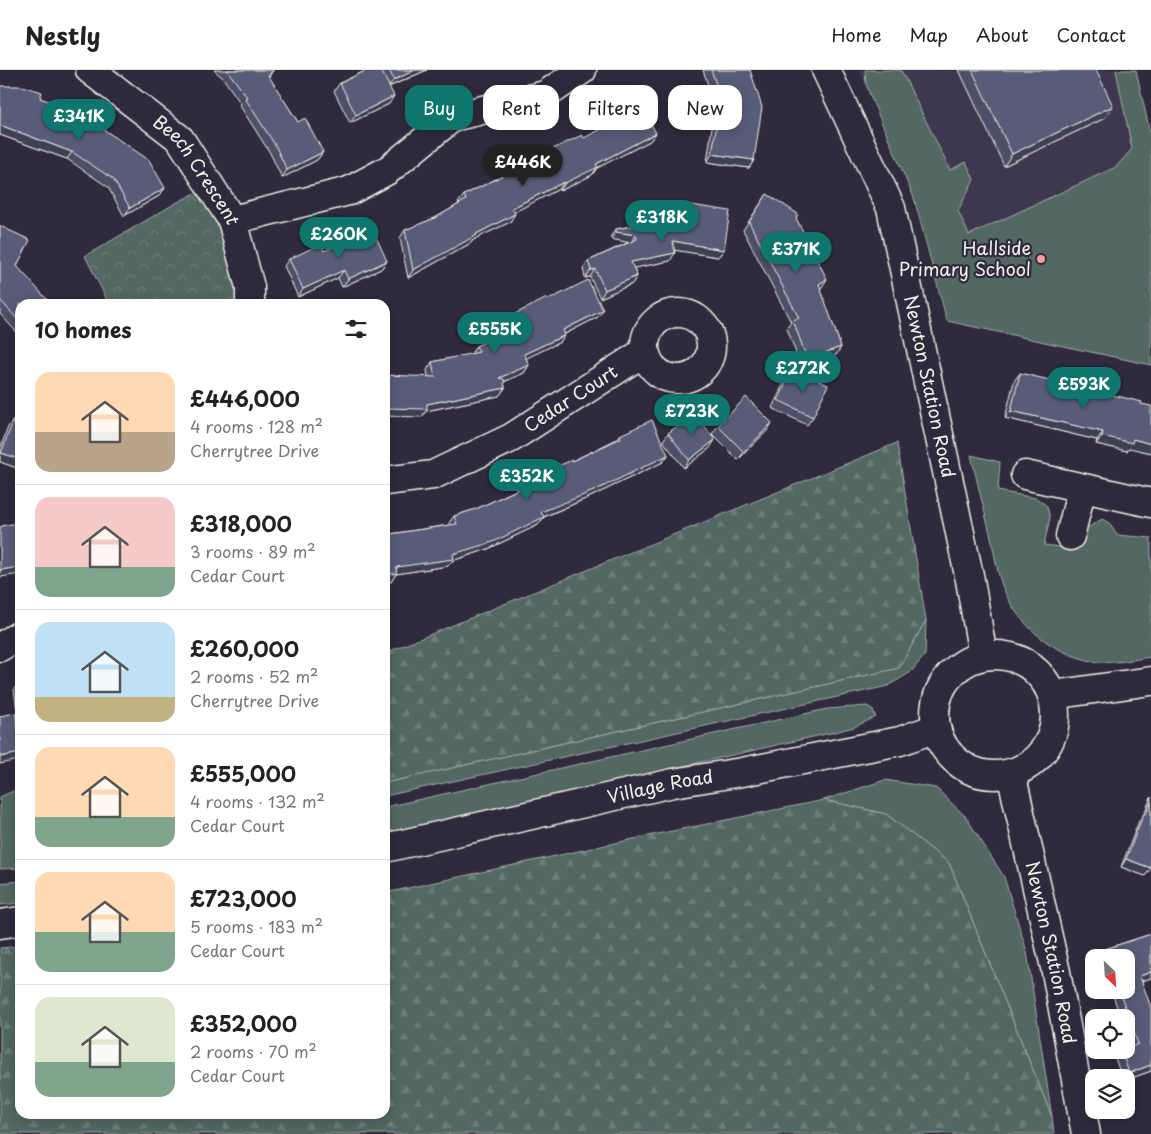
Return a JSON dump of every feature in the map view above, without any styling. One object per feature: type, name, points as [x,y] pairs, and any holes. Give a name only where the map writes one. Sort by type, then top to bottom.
[{"type":"street","name":"Beech Crescent","points":[[90,70],[180,139],[232,220],[250,287],[250,299]]},
{"type":"street","points":[[232,220],[349,191],[388,170],[453,117],[545,95],[582,70]]},
{"type":"street","name":"Newton Station Road","points":[[826,70],[891,208],[970,580],[983,656]]},
{"type":"street","name":"Cedar Court","points":[[390,480],[433,475],[511,438],[644,352]]},
{"type":"street","points":[[1024,475],[1151,503]]},
{"type":"street","points":[[1070,536],[1082,488]]},
{"type":"street","points":[[0,647],[15,638]]},
{"type":"street","points":[[1000,655],[1017,659],[1032,667],[1044,680],[1052,695],[1056,714],[1052,734],[1043,752],[1028,765],[1010,773],[991,775],[972,770],[956,760],[944,746],[936,728],[935,711],[938,695],[946,680],[956,669],[969,661],[983,656],[1000,655]]},
{"type":"street","points":[[1052,695],[1151,681]]},
{"type":"street","name":"Village Road","points":[[390,847],[673,783],[742,772],[900,741],[936,728]]},
{"type":"street","name":"Newton Station Road","points":[[1010,773],[1056,972],[1086,1134]]},
{"type":"street","points":[[0,924],[15,922]]},
{"type":"shaded area","name":"Hallside Primary School","points":[[859,70],[1136,70],[1151,137],[1151,365],[947,321],[914,198]]},
{"type":"green space","name":"Hallside Primary School","points":[[865,70],[901,70],[950,170],[966,162],[974,179],[958,211],[969,235],[1116,167],[1132,149],[1116,70],[1136,70],[1151,137],[1151,365],[947,321],[914,198],[869,93]]},
{"type":"green space","points":[[203,189],[225,227],[245,299],[106,299],[85,256]]},
{"type":"green space","points":[[897,443],[926,620],[899,668],[390,782],[390,651]]},
{"type":"green space","points":[[971,455],[1000,462],[998,491],[1036,498],[1047,506],[1050,518],[1044,545],[1068,548],[1087,528],[1102,519],[1109,523],[1117,535],[1151,538],[1151,657],[1111,662],[1082,659],[1053,646],[1028,626],[1017,613],[1002,585]]},
{"type":"green space","points":[[926,620],[925,655],[911,672],[888,686],[390,795],[390,782],[899,668]]},
{"type":"green space","points":[[867,706],[872,709],[876,717],[854,727],[835,732],[390,832],[390,806],[827,709]]},
{"type":"green space","points":[[885,780],[936,788],[966,817],[1004,877],[1027,952],[1052,1117],[949,863],[886,814],[824,800]]},
{"type":"green space","points":[[15,790],[15,868],[0,869],[0,797]]},
{"type":"green space","points":[[824,800],[886,814],[949,863],[1052,1117],[1054,1134],[0,1134],[0,948],[15,946],[15,1119],[390,1119],[390,892]]},
{"type":"green space","points":[[15,882],[15,904],[0,905],[0,883]]},
{"type":"building","points":[[227,70],[273,70],[268,75],[298,122],[305,118],[323,152],[287,170],[275,145],[245,98],[247,97]]},
{"type":"building","points":[[367,70],[381,70],[394,96],[356,115],[340,83]]},
{"type":"building","points":[[389,70],[415,70],[394,80]]},
{"type":"building","points":[[711,70],[750,70],[762,107],[754,160],[712,154],[716,130],[742,130],[742,85],[716,85]]},
{"type":"building","points":[[972,70],[1096,70],[1113,106],[1012,154]]},
{"type":"building","points":[[0,86],[22,86],[42,92],[40,98],[89,116],[88,119],[149,160],[165,188],[130,208],[113,179],[72,152],[0,125]]},
{"type":"building","points":[[599,130],[654,130],[656,133],[596,164],[598,167],[512,208],[515,214],[413,270],[405,230],[435,218],[466,200],[464,195],[506,174],[505,172],[582,135],[584,138]]},
{"type":"building","points":[[767,194],[798,214],[796,218],[827,279],[819,284],[841,347],[807,359],[793,320],[799,318],[749,222]]},
{"type":"building","points":[[691,205],[730,211],[724,250],[673,241],[675,253],[631,262],[637,276],[605,290],[595,269],[591,270],[588,261],[637,239],[636,235],[616,232],[616,229],[689,215]]},
{"type":"building","points":[[0,226],[30,240],[17,266],[47,299],[15,299],[15,316],[0,300]]},
{"type":"building","points":[[372,228],[387,261],[348,279],[344,270],[303,289],[289,259],[321,244],[324,251]]},
{"type":"building","points":[[588,280],[603,310],[563,330],[565,335],[524,354],[529,365],[499,378],[504,379],[505,388],[427,404],[427,409],[390,408],[390,375],[435,377],[432,362],[479,352],[476,346],[521,326],[515,314],[547,298],[548,300]]},
{"type":"building","points":[[793,369],[828,385],[813,417],[778,400]]},
{"type":"building","points":[[1020,373],[1142,402],[1141,404],[1151,406],[1151,444],[1133,439],[1132,443],[1102,436],[1103,432],[1011,411]]},
{"type":"building","points":[[746,397],[772,423],[744,452],[718,426]]},
{"type":"building","points":[[695,413],[715,440],[689,460],[668,433]]},
{"type":"building","points":[[14,419],[15,419],[15,457],[1,453]]},
{"type":"building","points":[[652,420],[668,455],[596,490],[541,512],[544,517],[493,542],[453,554],[454,559],[397,567],[396,574],[390,573],[390,534],[457,524],[454,516],[476,509],[536,481],[534,476],[621,438],[620,435]]},
{"type":"building","points":[[15,524],[15,568],[0,570],[0,527]]},
{"type":"building","points":[[15,713],[15,754],[0,757],[0,716]]},
{"type":"building","points":[[1151,802],[1151,868],[1126,859],[1144,813],[1146,814]]},
{"type":"building","points":[[1151,934],[1151,972],[1140,976],[1151,1008],[1151,1065],[1135,1071],[1135,1069],[1128,1069],[1124,1059],[1135,1059],[1135,1045],[1138,1044],[1135,1035],[1135,1009],[1126,1009],[1122,999],[1135,999],[1135,949],[1105,949]]},
{"type":"place","name":"Hallside Primary School","points":[[1041,259]]}]
